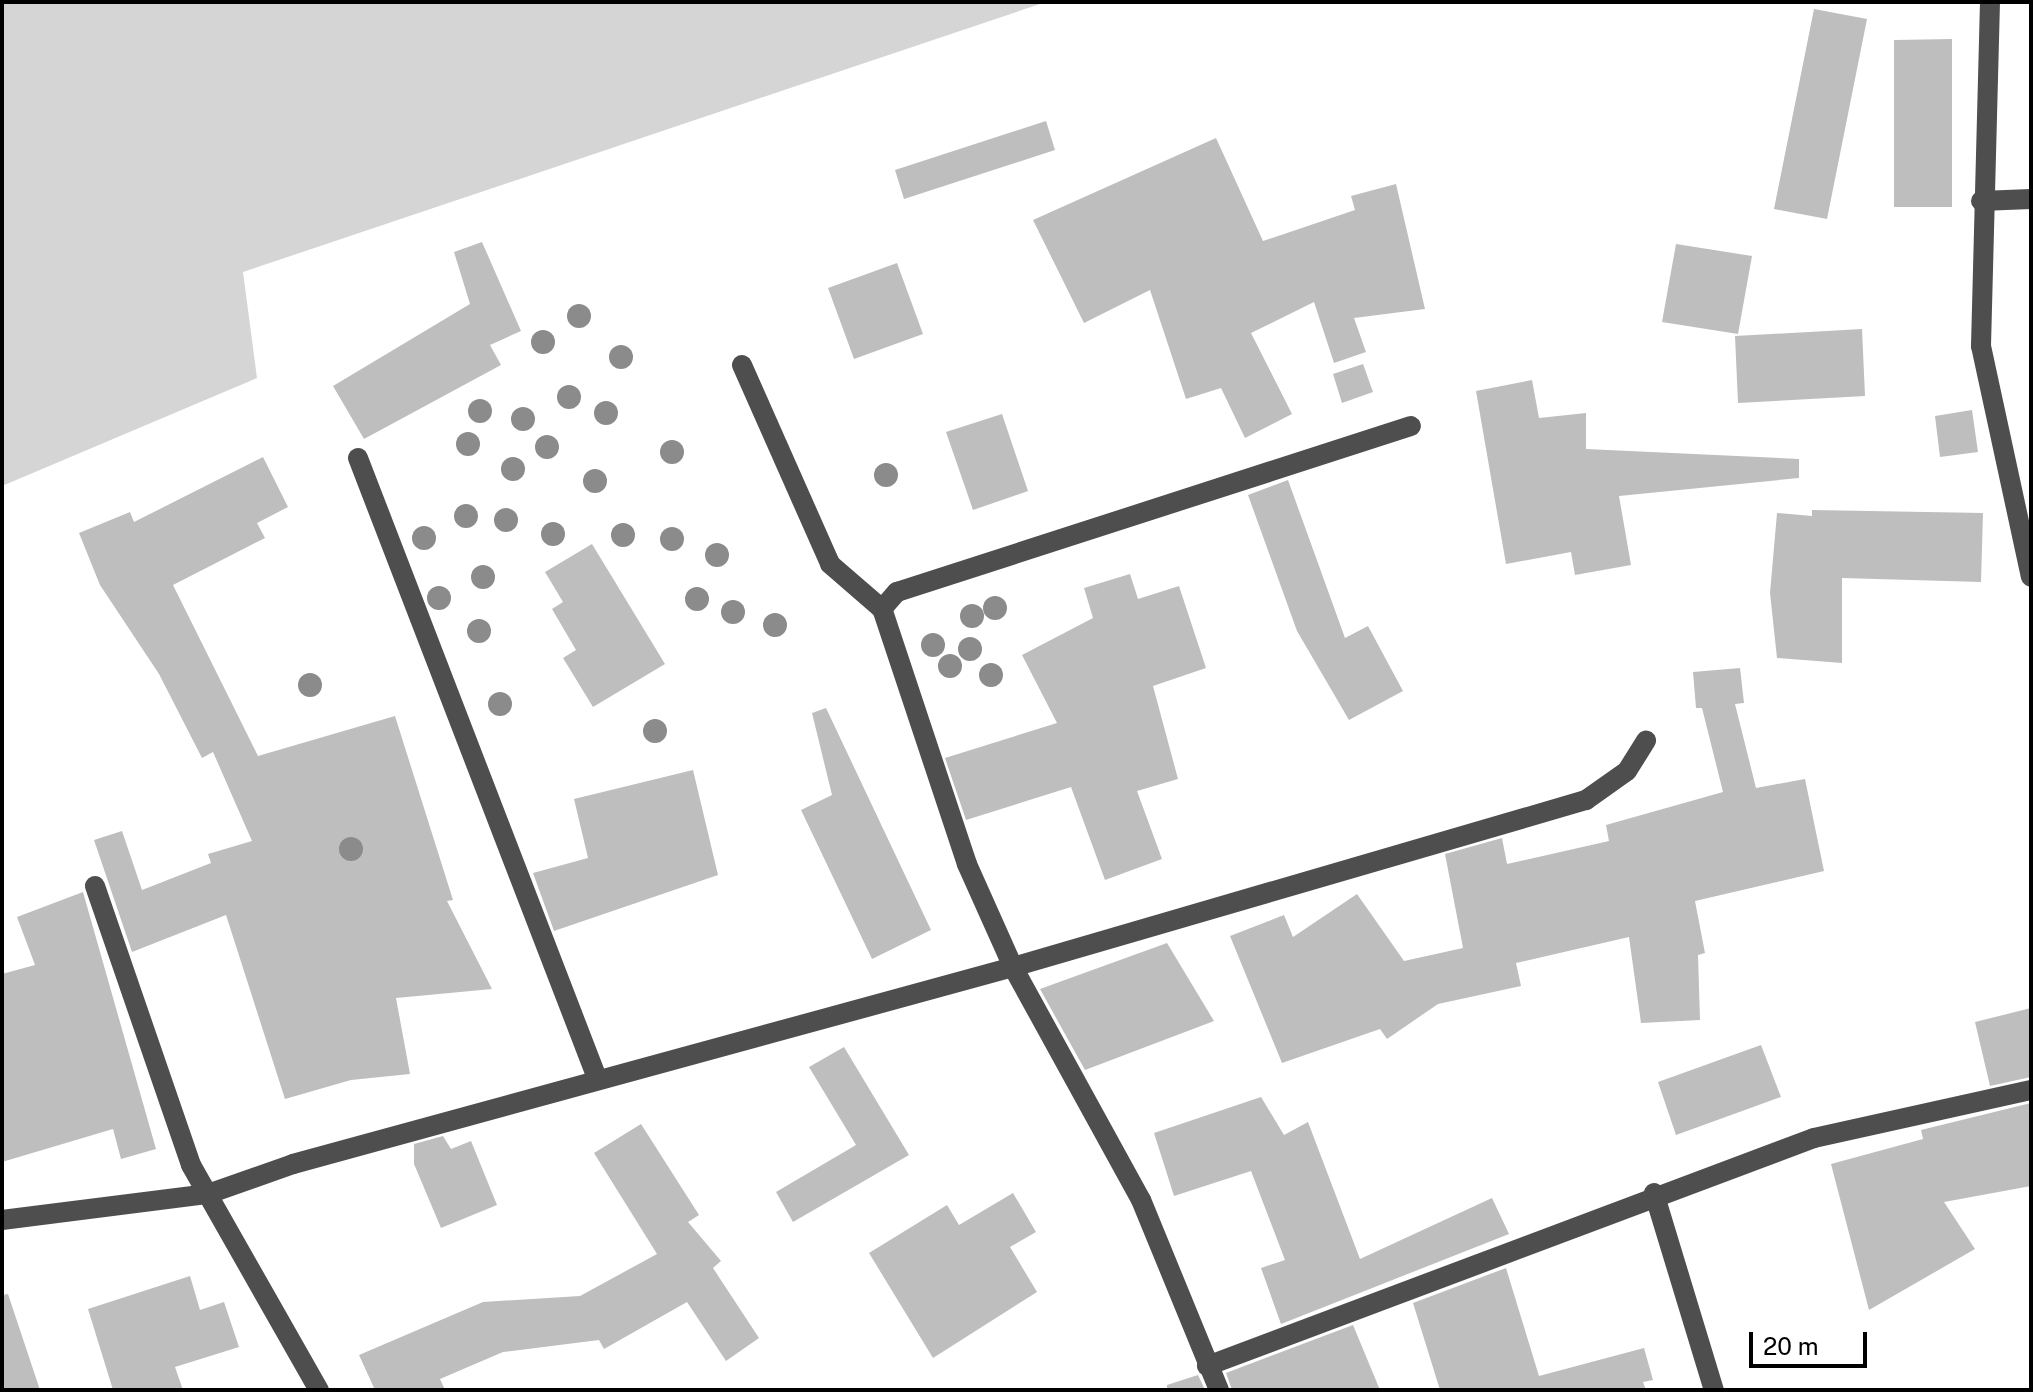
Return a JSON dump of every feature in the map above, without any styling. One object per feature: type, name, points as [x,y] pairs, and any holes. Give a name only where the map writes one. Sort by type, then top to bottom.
[{"type":"street","points":[[1990,2],[1981,201],[1981,346],[2031,577]]},
{"type":"street","points":[[1981,201],[2031,199]]},
{"type":"street","points":[[742,365],[830,564],[882,609],[967,864],[1013,967],[1141,1200],[1219,1390]]},
{"type":"street","points":[[882,609],[897,592],[1411,426]]},
{"type":"street","points":[[358,458],[597,1078]]},
{"type":"street","points":[[2,1220],[208,1194],[597,1078],[1013,967],[1586,800],[1627,771],[1646,740]]},
{"type":"street","points":[[95,886],[208,1194],[319,1390]]},
{"type":"street","points":[[1207,1366],[1654,1193],[1814,1138],[2031,1090]]},
{"type":"street","points":[[1654,1193],[1714,1390]]},
{"type":"shaded area","points":[[2,2],[1046,2],[243,272],[257,378],[2,486]]},
{"type":"building","points":[[1814,9],[1867,19],[1827,219],[1774,209]]},
{"type":"building","points":[[1952,39],[1952,207],[1894,207],[1894,40]]},
{"type":"building","points":[[1046,121],[1055,150],[904,199],[895,170]]},
{"type":"building","points":[[1216,138],[1263,241],[1355,210],[1351,196],[1396,184],[1425,309],[1354,318],[1366,352],[1334,363],[1314,302],[1251,333],[1292,414],[1245,438],[1221,388],[1186,399],[1150,290],[1084,323],[1033,220]]},
{"type":"building","points":[[482,242],[521,331],[490,345],[501,365],[364,439],[333,386],[470,304],[454,252]]},
{"type":"building","points":[[1676,244],[1752,256],[1738,334],[1662,322]]},
{"type":"building","points":[[897,263],[923,334],[854,359],[828,288]]},
{"type":"building","points":[[1862,329],[1865,396],[1738,403],[1735,336]]},
{"type":"building","points":[[1363,364],[1373,392],[1342,403],[1333,374]]},
{"type":"building","points":[[1532,380],[1539,418],[1586,413],[1586,449],[1799,459],[1799,478],[1619,496],[1631,565],[1575,575],[1571,552],[1506,564],[1476,391]]},
{"type":"building","points":[[1972,410],[1978,452],[1940,457],[1935,416]]},
{"type":"building","points":[[1002,414],[1028,491],[973,510],[946,432]]},
{"type":"building","points":[[263,457],[288,507],[257,523],[265,538],[173,585],[258,756],[395,716],[453,900],[447,901],[492,989],[396,998],[410,1074],[351,1080],[285,1099],[226,915],[132,952],[94,840],[122,831],[142,890],[211,863],[208,854],[252,841],[213,752],[202,758],[159,674],[100,585],[79,533],[130,512],[134,522]]},
{"type":"building","points":[[1288,480],[1345,638],[1368,626],[1403,691],[1349,720],[1297,631],[1248,495]]},
{"type":"building","points":[[1812,510],[1983,513],[1981,582],[1842,578],[1842,663],[1777,658],[1770,593],[1777,513],[1812,516]]},
{"type":"building","points":[[592,544],[665,664],[593,707],[563,658],[576,650],[552,609],[563,602],[545,572]]},
{"type":"building","points":[[1130,574],[1138,599],[1179,586],[1206,668],[1153,686],[1178,779],[1137,791],[1162,859],[1105,880],[1071,787],[966,820],[945,758],[1057,723],[1022,655],[1093,618],[1084,588]]},
{"type":"building","points":[[1740,668],[1744,703],[1735,704],[1756,788],[1805,779],[1824,871],[1695,901],[1705,953],[1698,955],[1700,1020],[1641,1023],[1629,937],[1516,963],[1521,986],[1438,1004],[1387,1039],[1380,1029],[1282,1063],[1230,936],[1284,915],[1293,937],[1357,894],[1404,961],[1463,948],[1445,854],[1502,838],[1507,864],[1609,841],[1606,825],[1723,792],[1702,708],[1696,708],[1693,672]]},
{"type":"building","points":[[826,708],[931,930],[872,959],[801,810],[832,795],[812,713]]},
{"type":"building","points":[[693,770],[718,875],[554,931],[533,873],[588,858],[574,799]]},
{"type":"building","points":[[83,892],[156,1149],[121,1159],[113,1129],[2,1162],[2,974],[35,965],[17,917]]},
{"type":"building","points":[[1167,943],[1214,1021],[1085,1070],[1040,989]]},
{"type":"building","points":[[2031,1008],[2031,1077],[1990,1086],[1975,1022]]},
{"type":"building","points":[[1761,1045],[1781,1097],[1676,1135],[1658,1082]]},
{"type":"building","points":[[844,1047],[909,1155],[793,1222],[776,1192],[856,1145],[809,1067]]},
{"type":"building","points":[[1261,1097],[1284,1135],[1308,1122],[1360,1259],[1492,1198],[1509,1234],[1281,1324],[1261,1268],[1285,1260],[1251,1171],[1174,1196],[1154,1133]]},
{"type":"building","points":[[2031,1103],[2031,1186],[1944,1202],[1975,1249],[1869,1310],[1831,1164],[1923,1139],[1921,1130]]},
{"type":"building","points":[[641,1124],[699,1215],[688,1222],[721,1261],[713,1268],[759,1338],[726,1361],[687,1302],[604,1349],[599,1340],[503,1352],[440,1379],[445,1390],[375,1390],[359,1355],[483,1302],[580,1296],[657,1254],[594,1153]]},
{"type":"building","points":[[443,1136],[451,1149],[471,1141],[497,1205],[441,1228],[414,1164],[414,1144]]},
{"type":"building","points":[[1013,1193],[1036,1232],[1010,1247],[1037,1292],[933,1358],[869,1253],[947,1205],[959,1225]]},
{"type":"building","points":[[1506,1268],[1539,1376],[1644,1348],[1653,1380],[1643,1382],[1646,1390],[1440,1390],[1413,1303]]},
{"type":"building","points":[[190,1276],[200,1310],[224,1302],[239,1347],[175,1367],[183,1390],[113,1390],[88,1309]]},
{"type":"building","points":[[8,1294],[40,1390],[2,1390],[2,1295]]},
{"type":"building","points":[[1353,1325],[1380,1390],[1232,1390],[1226,1373]]},
{"type":"building","points":[[1198,1375],[1205,1390],[1167,1390],[1167,1385]]}]
